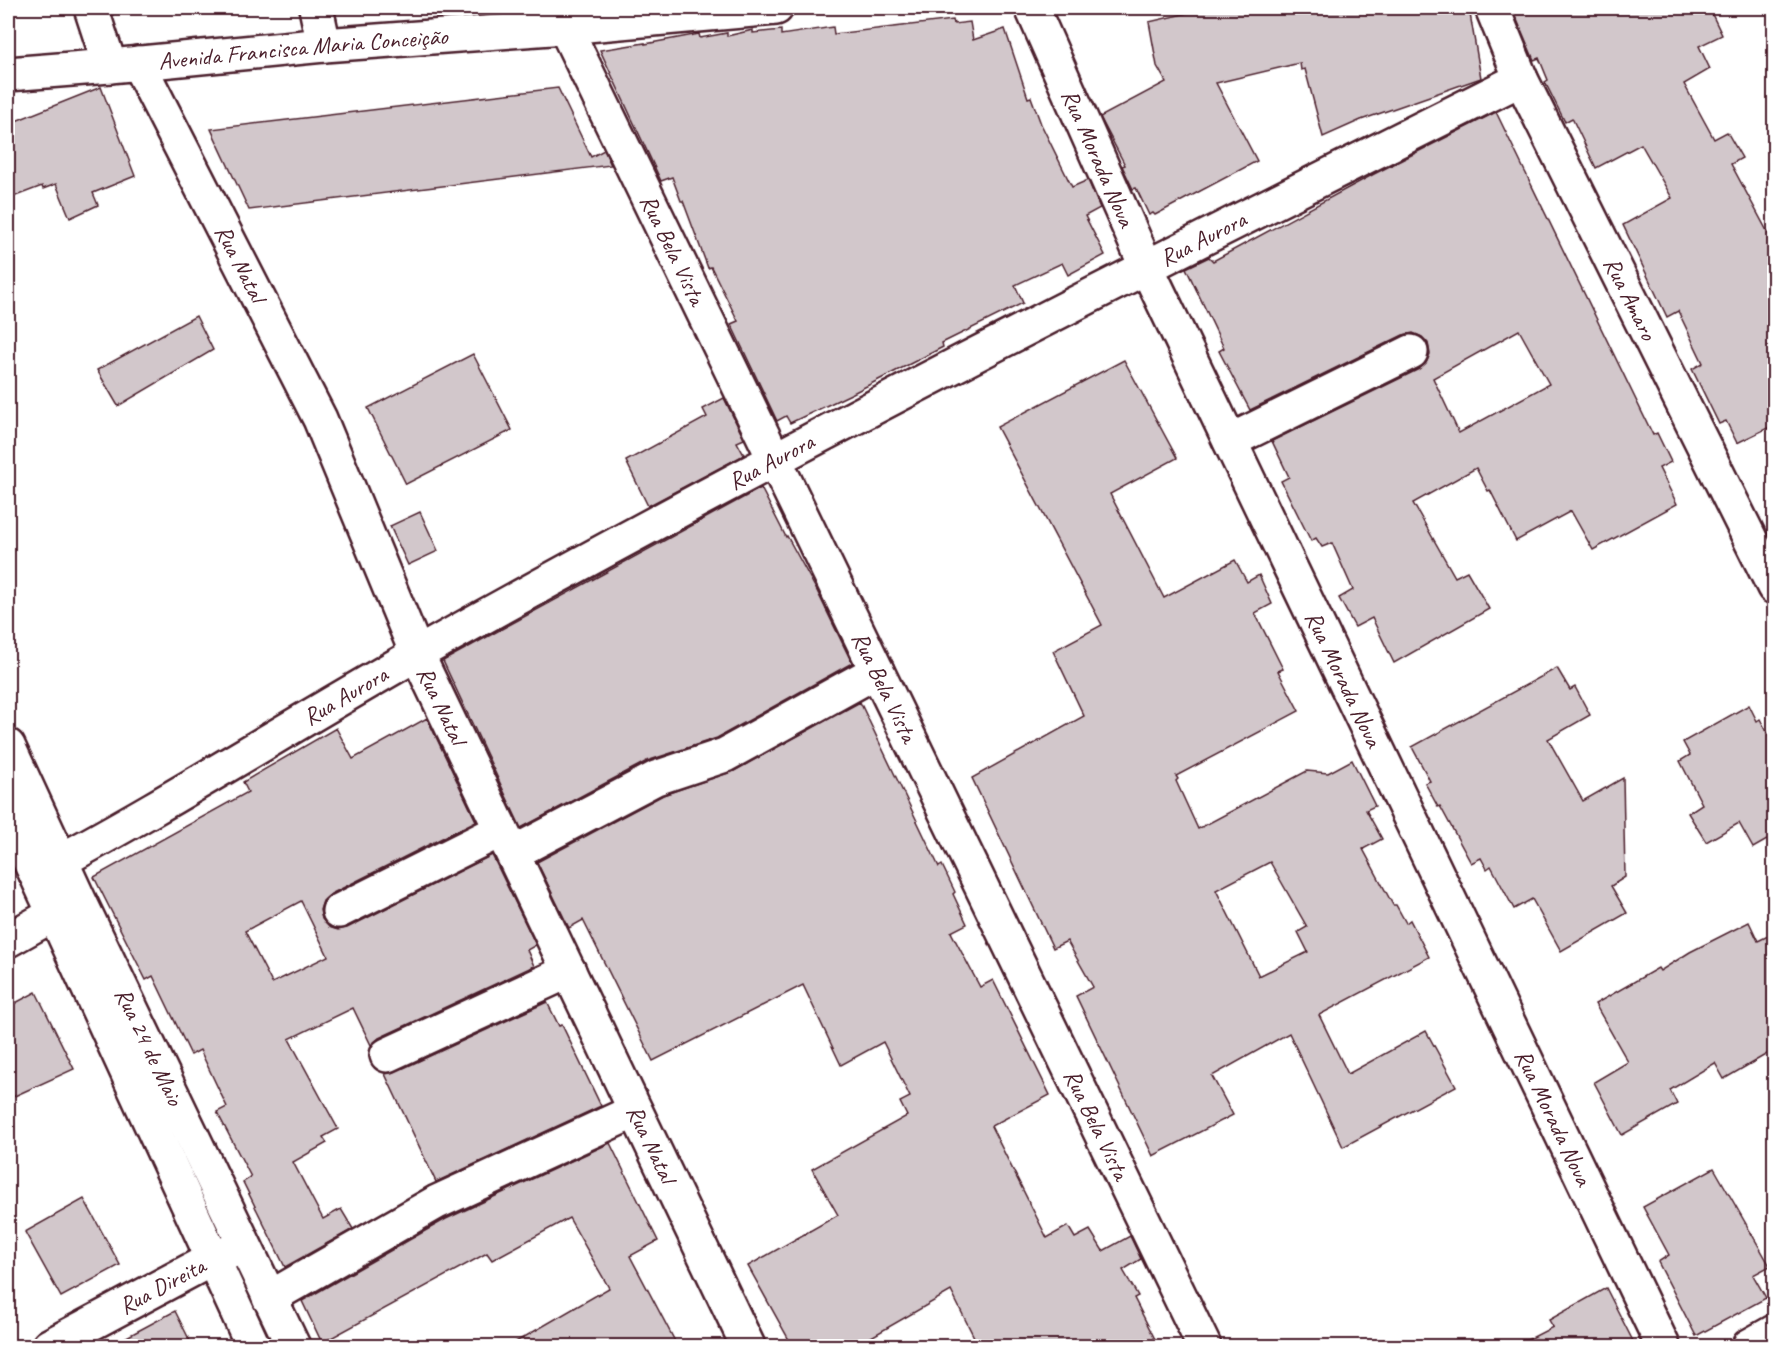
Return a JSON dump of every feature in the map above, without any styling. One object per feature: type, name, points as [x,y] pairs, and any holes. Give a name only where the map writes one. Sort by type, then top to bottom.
[{"type":"street","name":"Rua Natal","points":[[91,8],[320,419],[417,654],[747,1347]]},
{"type":"street","points":[[316,8],[324,45]]},
{"type":"street","name":"Avenida Francisca Maria Conceição","points":[[8,74],[324,45],[563,17],[776,8]]},
{"type":"street","name":"Rua Morada Nova","points":[[1032,8],[1146,266],[1663,1347]]},
{"type":"street","name":"Rua Amaro","points":[[1492,8],[1521,79],[1774,587]]},
{"type":"street","name":"Rua Bela Vista","points":[[563,17],[774,460],[1204,1347]]},
{"type":"street","name":"Rua Aurora","points":[[49,867],[417,654],[774,460],[1146,266],[1521,79]]},
{"type":"street","points":[[1230,441],[1411,352]]},
{"type":"street","points":[[339,911],[656,778],[724,755],[877,671]]},
{"type":"street","name":"Rua 24 de Maio","points":[[8,746],[49,867],[212,1259],[253,1347]]},
{"type":"street","name":"Rua 24 de Maio","points":[[8,816],[49,867]]},
{"type":"street","points":[[8,940],[67,907]]},
{"type":"street","name":"Rua 24 de Maio","points":[[67,907],[245,1246],[293,1347]]},
{"type":"street","points":[[387,1055],[569,971]]},
{"type":"street","points":[[269,1298],[437,1202],[635,1111]]},
{"type":"street","name":"Rua Direita","points":[[50,1347],[212,1259],[245,1246]]},
{"type":"street","points":[[1749,1347],[1774,1332]]},
{"type":"building","points":[[1209,8],[1469,8],[1481,78],[1361,120],[1323,137],[1305,69],[1301,70],[1300,63],[1216,83],[1257,161],[1155,215],[1153,213],[1149,215],[1136,188],[1133,189],[1122,166],[1125,165],[1100,117],[1166,82],[1157,66],[1149,22]]},
{"type":"building","points":[[1512,8],[1709,8],[1722,35],[1699,46],[1710,69],[1684,84],[1714,139],[1727,132],[1742,158],[1731,164],[1774,244],[1774,425],[1737,443],[1726,421],[1719,424],[1692,369],[1703,363],[1678,311],[1667,317],[1623,225],[1672,198],[1641,144],[1596,168],[1572,118],[1565,122],[1545,82],[1548,80],[1539,58],[1534,60]]},
{"type":"building","points":[[953,20],[954,24],[970,22],[973,40],[1005,29],[1028,98],[1031,97],[1041,124],[1072,187],[1088,180],[1100,208],[1085,216],[1105,255],[1068,275],[1062,263],[1015,285],[1023,303],[942,343],[943,347],[853,393],[790,423],[786,416],[777,421],[731,324],[738,321],[711,267],[708,268],[672,177],[661,181],[600,50],[699,34],[700,38],[727,33],[727,36],[753,30],[753,33],[781,30],[781,35],[833,27],[834,34]]},
{"type":"building","points":[[101,87],[135,176],[93,193],[98,205],[70,218],[56,184],[43,189],[42,186],[8,199],[8,124]]},
{"type":"building","points":[[558,88],[591,157],[604,150],[611,165],[249,210],[211,129]]},
{"type":"building","points":[[1496,112],[1653,435],[1657,433],[1671,462],[1659,468],[1677,504],[1593,550],[1571,511],[1516,541],[1476,468],[1413,503],[1455,577],[1467,571],[1489,609],[1394,663],[1372,618],[1355,627],[1339,598],[1353,590],[1332,543],[1322,547],[1316,538],[1311,541],[1281,481],[1289,477],[1272,441],[1419,369],[1426,363],[1430,354],[1428,343],[1413,333],[1403,335],[1250,410],[1219,351],[1224,348],[1186,268],[1209,257],[1213,261],[1374,174]],"holes":[[[1519,330],[1549,384],[1459,433],[1433,378]]]},
{"type":"building","points":[[196,316],[213,350],[118,406],[97,370]]},
{"type":"building","points":[[473,354],[512,430],[406,484],[368,408]]},
{"type":"building","points":[[1124,360],[1177,458],[1110,494],[1164,598],[1235,560],[1247,582],[1259,575],[1272,604],[1255,613],[1283,669],[1278,671],[1299,711],[1176,776],[1178,779],[1176,781],[1198,829],[1307,771],[1328,773],[1352,760],[1375,806],[1366,810],[1382,839],[1363,849],[1393,905],[1396,905],[1406,923],[1410,920],[1429,957],[1319,1015],[1348,1074],[1426,1031],[1456,1086],[1343,1147],[1289,1033],[1212,1076],[1233,1115],[1153,1156],[1076,996],[1093,987],[1067,941],[1053,948],[972,778],[1084,716],[1053,651],[1102,625],[997,427]],"holes":[[[1270,862],[1307,927],[1298,932],[1308,952],[1259,976],[1216,890]]]},
{"type":"building","points":[[724,398],[744,439],[737,442],[744,455],[648,506],[626,461],[707,417],[703,409]]},
{"type":"building","points":[[761,488],[817,591],[852,663],[717,738],[647,761],[521,828],[443,661]]},
{"type":"building","points":[[420,512],[438,551],[408,565],[390,526]]},
{"type":"building","points":[[1557,668],[1570,690],[1575,687],[1590,715],[1548,739],[1583,801],[1623,778],[1625,877],[1611,886],[1627,913],[1561,951],[1532,899],[1514,909],[1491,866],[1487,869],[1481,858],[1471,863],[1425,783],[1430,781],[1412,747]]},
{"type":"building","points":[[860,702],[939,867],[942,865],[955,892],[953,894],[967,924],[951,932],[980,987],[993,980],[1050,1095],[991,1126],[1047,1238],[1068,1226],[1075,1238],[1090,1230],[1103,1251],[1130,1236],[1141,1259],[1123,1270],[1138,1296],[1134,1298],[1159,1347],[979,1347],[951,1291],[854,1347],[793,1347],[748,1266],[838,1215],[812,1169],[907,1116],[900,1102],[910,1097],[883,1042],[841,1065],[803,985],[653,1061],[583,920],[569,928],[537,862],[663,795],[734,771]]},
{"type":"building","points":[[1749,705],[1757,721],[1760,719],[1774,745],[1774,836],[1753,848],[1739,823],[1706,842],[1688,813],[1702,804],[1680,761],[1690,755],[1683,742]]},
{"type":"building","points":[[427,718],[476,821],[331,894],[323,901],[320,910],[322,919],[329,927],[338,930],[347,928],[492,855],[536,945],[527,950],[534,966],[379,1038],[371,1045],[353,1008],[289,1039],[338,1129],[323,1137],[327,1143],[293,1162],[323,1219],[341,1209],[353,1229],[285,1267],[243,1182],[251,1177],[217,1112],[227,1107],[200,1050],[191,1055],[153,976],[146,980],[94,877],[248,792],[243,782],[336,728],[353,759]],"holes":[[[301,901],[328,956],[272,983],[245,931]]]},
{"type":"building","points":[[1749,922],[1758,941],[1774,933],[1774,1050],[1724,1079],[1715,1063],[1670,1090],[1677,1104],[1622,1135],[1594,1082],[1628,1062],[1595,1004],[1658,968],[1660,971],[1690,952]]},
{"type":"building","points":[[36,992],[74,1069],[8,1099],[8,1007]]},
{"type":"building","points":[[547,1002],[559,1026],[562,1025],[601,1106],[436,1182],[385,1074],[395,1072]]},
{"type":"building","points":[[610,1143],[658,1241],[630,1256],[678,1347],[507,1347],[609,1288],[569,1218],[492,1260],[487,1253],[322,1343],[302,1301],[446,1219]]},
{"type":"building","points":[[1714,1168],[1770,1266],[1753,1275],[1766,1298],[1696,1336],[1658,1262],[1669,1255],[1643,1207]]},
{"type":"building","points":[[84,1199],[120,1265],[61,1297],[25,1232]]},
{"type":"building","points":[[1606,1288],[1636,1347],[1514,1347],[1553,1327],[1549,1320]]},
{"type":"building","points":[[175,1311],[193,1347],[108,1347]]}]
